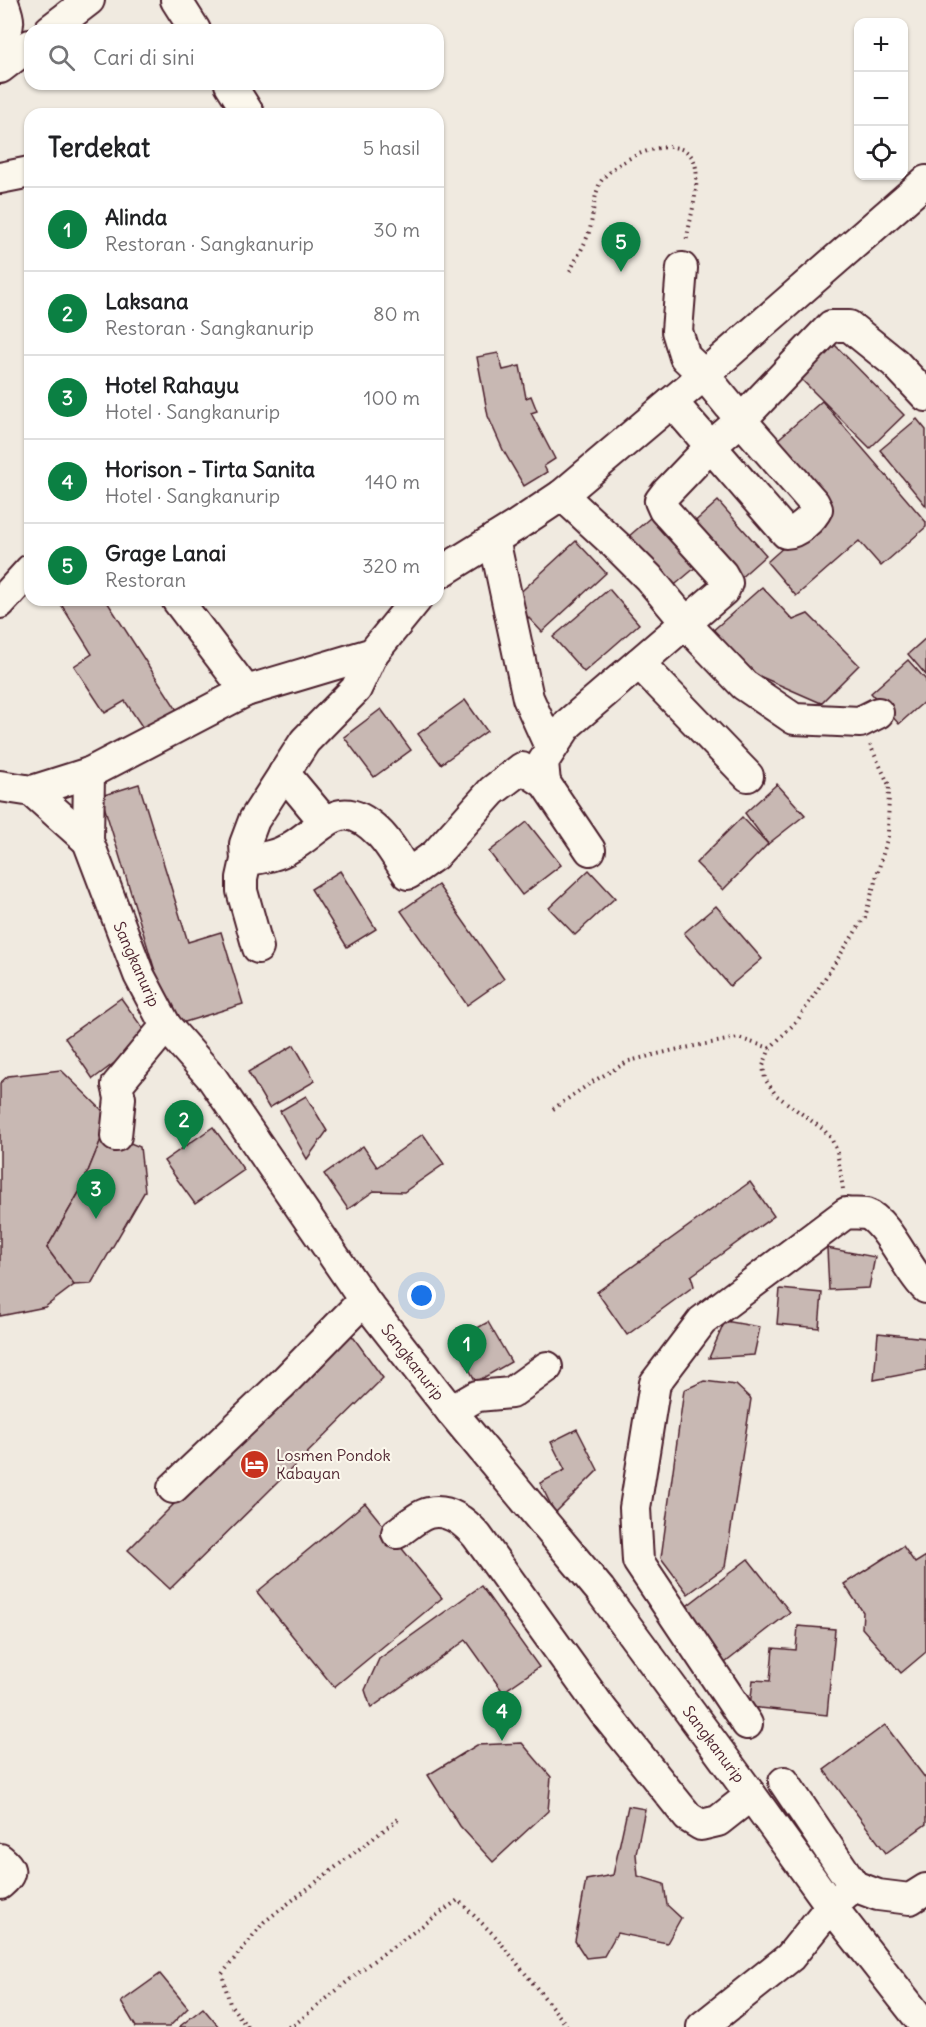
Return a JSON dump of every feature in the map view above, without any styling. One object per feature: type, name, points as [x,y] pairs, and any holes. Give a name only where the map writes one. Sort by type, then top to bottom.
[{"type":"street","points":[[0,39],[7,32],[9,18],[2,0]]},
{"type":"street","points":[[58,24],[89,0]]},
{"type":"street","points":[[176,0],[191,24]]},
{"type":"street","points":[[0,68],[24,50]]},
{"type":"street","points":[[234,90],[245,108]]},
{"type":"street","points":[[0,178],[24,173]]},
{"type":"street","points":[[444,570],[562,495],[704,375],[926,181]]},
{"type":"street","points":[[672,402],[786,533],[791,534],[797,530],[815,513],[817,509],[814,503],[704,375],[685,357],[680,347],[677,331],[681,268]]},
{"type":"street","points":[[545,783],[543,762],[568,724],[724,590],[727,582],[722,574],[664,510],[660,501],[710,447],[741,420],[831,326],[849,326],[895,363],[926,396]]},
{"type":"street","points":[[562,495],[618,547],[744,685],[795,719],[869,717]]},
{"type":"street","points":[[494,539],[528,698],[552,749]]},
{"type":"street","points":[[0,603],[24,577]]},
{"type":"street","points":[[182,606],[246,691]]},
{"type":"street","points":[[258,948],[242,891],[246,860],[245,844],[254,820],[305,741],[356,689],[373,653],[411,606]]},
{"type":"street","points":[[0,786],[32,791],[89,774],[246,691],[373,653]]},
{"type":"street","points":[[639,663],[748,776]]},
{"type":"street","points":[[246,860],[266,858],[288,849],[309,836],[324,821],[336,815],[357,816],[379,832],[408,874],[435,855],[479,805],[522,768],[545,783],[590,850]]},
{"type":"street","points":[[284,773],[324,821]]},
{"type":"street","name":"Sangkanurip","points":[[89,774],[88,841],[139,975],[166,1026],[212,1078],[364,1300],[451,1411],[600,1590],[831,1906],[926,2027]]},
{"type":"street","points":[[32,791],[88,841]]},
{"type":"street","points":[[116,1136],[120,1098],[117,1085],[166,1026]]},
{"type":"street","points":[[747,1724],[638,1561],[635,1508],[655,1383],[702,1321],[846,1213],[866,1214],[880,1223],[916,1279],[926,1288]]},
{"type":"street","points":[[173,1488],[280,1386],[364,1300]]},
{"type":"street","points":[[451,1411],[477,1396],[511,1394],[548,1367]]},
{"type":"street","points":[[397,1533],[428,1513],[448,1513],[463,1520],[477,1536],[603,1711],[688,1817],[701,1825],[718,1821],[752,1795]]},
{"type":"street","points":[[600,1590],[638,1561]]},
{"type":"street","points":[[784,1782],[854,1886],[878,1895],[910,1899],[926,1889]]},
{"type":"street","points":[[0,1859],[9,1866],[10,1872],[8,1878],[0,1884]]},
{"type":"street","points":[[702,2027],[790,1957],[831,1906],[854,1886]]},
{"type":"path","points":[[570,271],[589,232],[600,183],[612,170],[639,153],[670,146],[680,148],[693,159],[697,175],[681,268]]},
{"type":"path","points":[[846,1213],[837,1150],[824,1130],[776,1095],[765,1079],[763,1066],[770,1048],[797,1021],[865,917],[888,836],[889,785],[869,717]]},
{"type":"path","points":[[554,1109],[592,1082],[629,1061],[738,1038],[770,1048]]},
{"type":"path","points":[[247,2027],[230,2004],[222,1974],[264,1922],[401,1817]]},
{"type":"path","points":[[288,2027],[294,2025],[369,1964],[458,1900],[496,1936],[568,2027]]},
{"type":"building","points":[[832,342],[904,415],[870,448],[798,376]]},
{"type":"building","points":[[498,353],[503,370],[520,366],[526,398],[531,396],[537,411],[531,413],[555,459],[544,466],[547,472],[524,486],[503,450],[488,416],[477,357]]},
{"type":"building","points":[[822,401],[926,522],[926,527],[881,566],[859,541],[796,596],[767,562],[831,505],[776,441]]},
{"type":"building","points":[[917,419],[926,430],[926,506],[880,450]]},
{"type":"building","points":[[718,501],[766,555],[738,580],[690,526]]},
{"type":"building","points":[[658,511],[702,562],[664,594],[621,543]]},
{"type":"building","points":[[576,541],[606,573],[542,632],[512,600]]},
{"type":"building","points":[[762,587],[793,620],[808,614],[859,665],[821,703],[741,668],[710,633]]},
{"type":"building","points":[[609,589],[639,624],[584,672],[553,637]]},
{"type":"building","points":[[62,606],[110,606],[177,710],[145,731],[125,701],[105,713],[74,666],[92,654]]},
{"type":"building","points":[[926,638],[926,675],[908,654]]},
{"type":"building","points":[[908,660],[926,680],[926,700],[899,724],[871,693]]},
{"type":"building","points":[[465,700],[487,731],[441,764],[418,734]]},
{"type":"building","points":[[381,709],[411,750],[374,777],[344,737]]},
{"type":"building","points":[[139,784],[188,942],[221,932],[243,1004],[172,1026],[101,796]]},
{"type":"building","points":[[777,784],[805,815],[768,844],[745,813]]},
{"type":"building","points":[[742,817],[768,844],[723,890],[696,863]]},
{"type":"building","points":[[527,822],[561,865],[522,895],[489,852]]},
{"type":"building","points":[[589,870],[615,898],[575,935],[549,908]]},
{"type":"building","points":[[340,871],[376,929],[347,947],[311,889]]},
{"type":"building","points":[[438,885],[504,979],[467,1005],[401,911]]},
{"type":"building","points":[[716,906],[762,959],[730,986],[684,933]]},
{"type":"building","points":[[121,998],[149,1037],[93,1079],[65,1038]]},
{"type":"building","points":[[294,1045],[315,1081],[269,1108],[248,1072]]},
{"type":"building","points":[[61,1070],[110,1118],[80,1191],[47,1248],[74,1285],[45,1307],[0,1316],[0,1083],[8,1076]]},
{"type":"building","points":[[306,1096],[327,1131],[307,1159],[280,1111]]},
{"type":"building","points":[[213,1127],[244,1170],[195,1204],[164,1161]]},
{"type":"building","points":[[104,1132],[140,1147],[145,1191],[91,1284],[74,1285],[47,1248],[80,1191]]},
{"type":"building","points":[[423,1134],[444,1164],[404,1192],[374,1191],[348,1209],[324,1174],[363,1146],[377,1167]]},
{"type":"building","points":[[750,1182],[774,1216],[691,1276],[694,1286],[627,1335],[597,1292]]},
{"type":"building","points":[[827,1248],[875,1257],[869,1288],[829,1290]]},
{"type":"building","points":[[780,1289],[822,1293],[819,1328],[777,1324]]},
{"type":"building","points":[[725,1321],[760,1327],[754,1355],[709,1358]]},
{"type":"building","points":[[488,1322],[511,1362],[476,1382],[454,1341]]},
{"type":"building","name":"Losmen Pondok Kabayan","points":[[348,1330],[383,1378],[170,1589],[128,1550]]},
{"type":"building","points":[[878,1333],[926,1338],[926,1370],[874,1380]]},
{"type":"building","points":[[704,1381],[736,1385],[751,1399],[725,1567],[688,1594],[661,1558],[684,1390]]},
{"type":"building","points":[[577,1429],[598,1470],[555,1513],[540,1483],[565,1470],[551,1442]]},
{"type":"building","points":[[365,1503],[442,1598],[334,1687],[257,1592]]},
{"type":"building","points":[[903,1546],[915,1563],[926,1556],[926,1652],[901,1673],[862,1628],[863,1612],[844,1584]]},
{"type":"building","points":[[748,1559],[790,1612],[721,1666],[679,1612]]},
{"type":"building","points":[[481,1586],[539,1667],[503,1692],[466,1640],[371,1708],[365,1690],[379,1659]]},
{"type":"building","points":[[798,1626],[835,1629],[827,1715],[750,1707],[753,1680],[770,1681],[773,1648],[796,1650]]},
{"type":"building","points":[[885,1725],[926,1779],[926,1824],[886,1853],[824,1770]]},
{"type":"building","points":[[522,1743],[551,1777],[548,1811],[493,1862],[460,1826],[428,1775],[477,1745]]},
{"type":"building","points":[[628,1806],[645,1809],[636,1854],[638,1876],[664,1884],[667,1905],[681,1918],[667,1943],[617,1933],[604,1956],[586,1958],[575,1941],[586,1880],[613,1875]]},
{"type":"building","points":[[160,1974],[188,2008],[169,2027],[136,2027],[121,2002]]},
{"type":"building","points":[[203,2008],[219,2027],[179,2027]]},
{"type":"place","name":"Grage Lanai","points":[[621,272]]},
{"type":"place","name":"Laksana","points":[[184,1150]]},
{"type":"place","name":"Hotel Rahayu","points":[[96,1219]]},
{"type":"place","name":"Alinda","points":[[467,1374]]},
{"type":"place","name":"Losmen Pondok Kabayan","points":[[255,1464]]},
{"type":"place","name":"Horison - Tirta Sanita","points":[[502,1741]]}]
